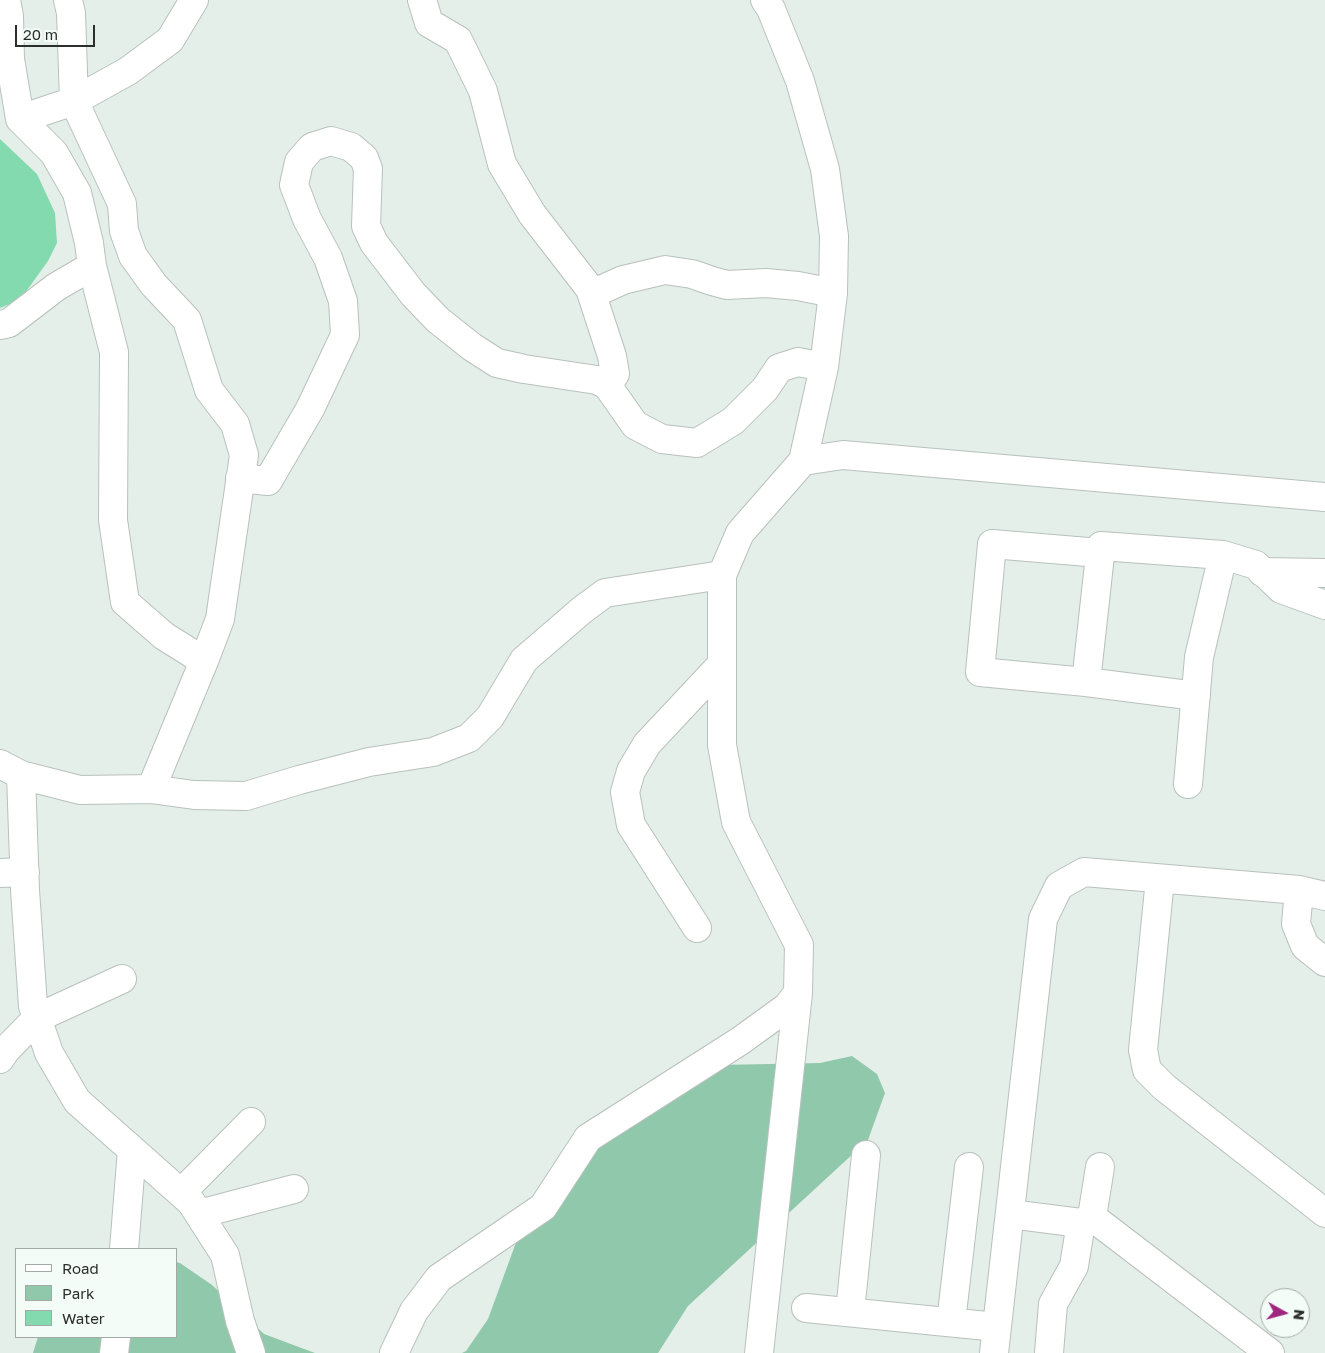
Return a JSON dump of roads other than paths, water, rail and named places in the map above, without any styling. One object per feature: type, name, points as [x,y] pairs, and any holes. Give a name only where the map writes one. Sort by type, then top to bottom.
[{"type":"street","points":[[6,0],[9,16],[10,59],[20,119],[54,153],[77,193],[89,243],[92,266],[114,352],[114,520],[125,602],[164,636],[204,661]]},
{"type":"street","points":[[68,0],[71,13],[74,101],[122,204],[124,231],[133,256],[154,285],[187,320],[209,390],[236,424],[244,455],[220,619],[151,789]]},
{"type":"street","points":[[20,119],[74,101],[128,71],[170,40],[194,0]]},
{"type":"street","points":[[422,0],[429,23],[458,40],[482,91],[502,164],[532,214],[590,289],[612,356],[615,374],[607,385]]},
{"type":"street","points":[[759,1353],[798,994],[799,945],[736,822],[722,745],[722,575],[740,533],[803,460],[824,367],[833,293],[834,236],[825,169],[800,80],[772,9],[765,0]]},
{"type":"street","points":[[240,478],[268,481],[310,409],[344,335],[343,302],[328,258],[306,219],[294,184],[299,162],[312,147],[331,141],[351,148],[364,158],[368,169],[366,226],[374,243],[413,294],[438,320],[472,347],[497,363],[597,380],[607,385],[635,425],[662,439],[697,443],[732,420],[765,389],[779,368],[798,362],[824,367]]},
{"type":"street","points":[[0,325],[9,323],[56,288],[92,266]]},
{"type":"street","points":[[592,294],[623,280],[664,270],[692,274],[727,285],[766,283],[798,286],[833,293]]},
{"type":"street","points":[[803,460],[843,455],[1325,497]]},
{"type":"street","points":[[1100,553],[992,544],[980,672],[1086,682],[1196,696]]},
{"type":"street","points":[[1086,682],[1101,546],[1223,555],[1256,565],[1281,589],[1325,605]]},
{"type":"street","points":[[1188,784],[1199,657],[1223,555]]},
{"type":"street","points":[[1262,572],[1325,573]]},
{"type":"street","points":[[251,1353],[240,1321],[225,1255],[191,1202],[77,1100],[49,1054],[33,1006],[12,873],[10,770],[80,790],[151,789],[194,795],[246,796],[369,762],[434,752],[469,738],[490,718],[524,660],[582,610],[605,593],[722,575]]},
{"type":"street","points":[[697,928],[631,825],[625,792],[631,770],[647,744],[721,665]]},
{"type":"street","points":[[806,1308],[951,1322],[996,1340],[1043,919],[1059,886],[1084,872],[1299,890],[1325,896]]},
{"type":"street","points":[[1160,878],[1143,1050],[1147,1070],[1164,1087],[1325,1213]]},
{"type":"street","points":[[1299,890],[1296,924],[1305,946],[1325,962]]},
{"type":"street","points":[[0,1059],[6,1050],[37,1018],[122,979]]},
{"type":"street","points":[[394,1353],[414,1311],[438,1278],[543,1207],[588,1138],[740,1041],[787,1007],[798,994]]},
{"type":"street","points":[[181,1193],[251,1122]]},
{"type":"street","points":[[124,1248],[132,1150]]},
{"type":"street","points":[[850,1312],[866,1155]]},
{"type":"street","points":[[1049,1353],[1053,1304],[1074,1266],[1100,1167]]},
{"type":"street","points":[[951,1322],[969,1168]]},
{"type":"street","points":[[199,1214],[294,1189]]},
{"type":"street","points":[[1010,1214],[1087,1220],[1270,1353]]},
{"type":"street","points":[[114,1353],[116,1338]]},
{"type":"water","points":[[0,139],[37,174],[55,213],[57,243],[48,261],[20,300],[0,308]]}]
